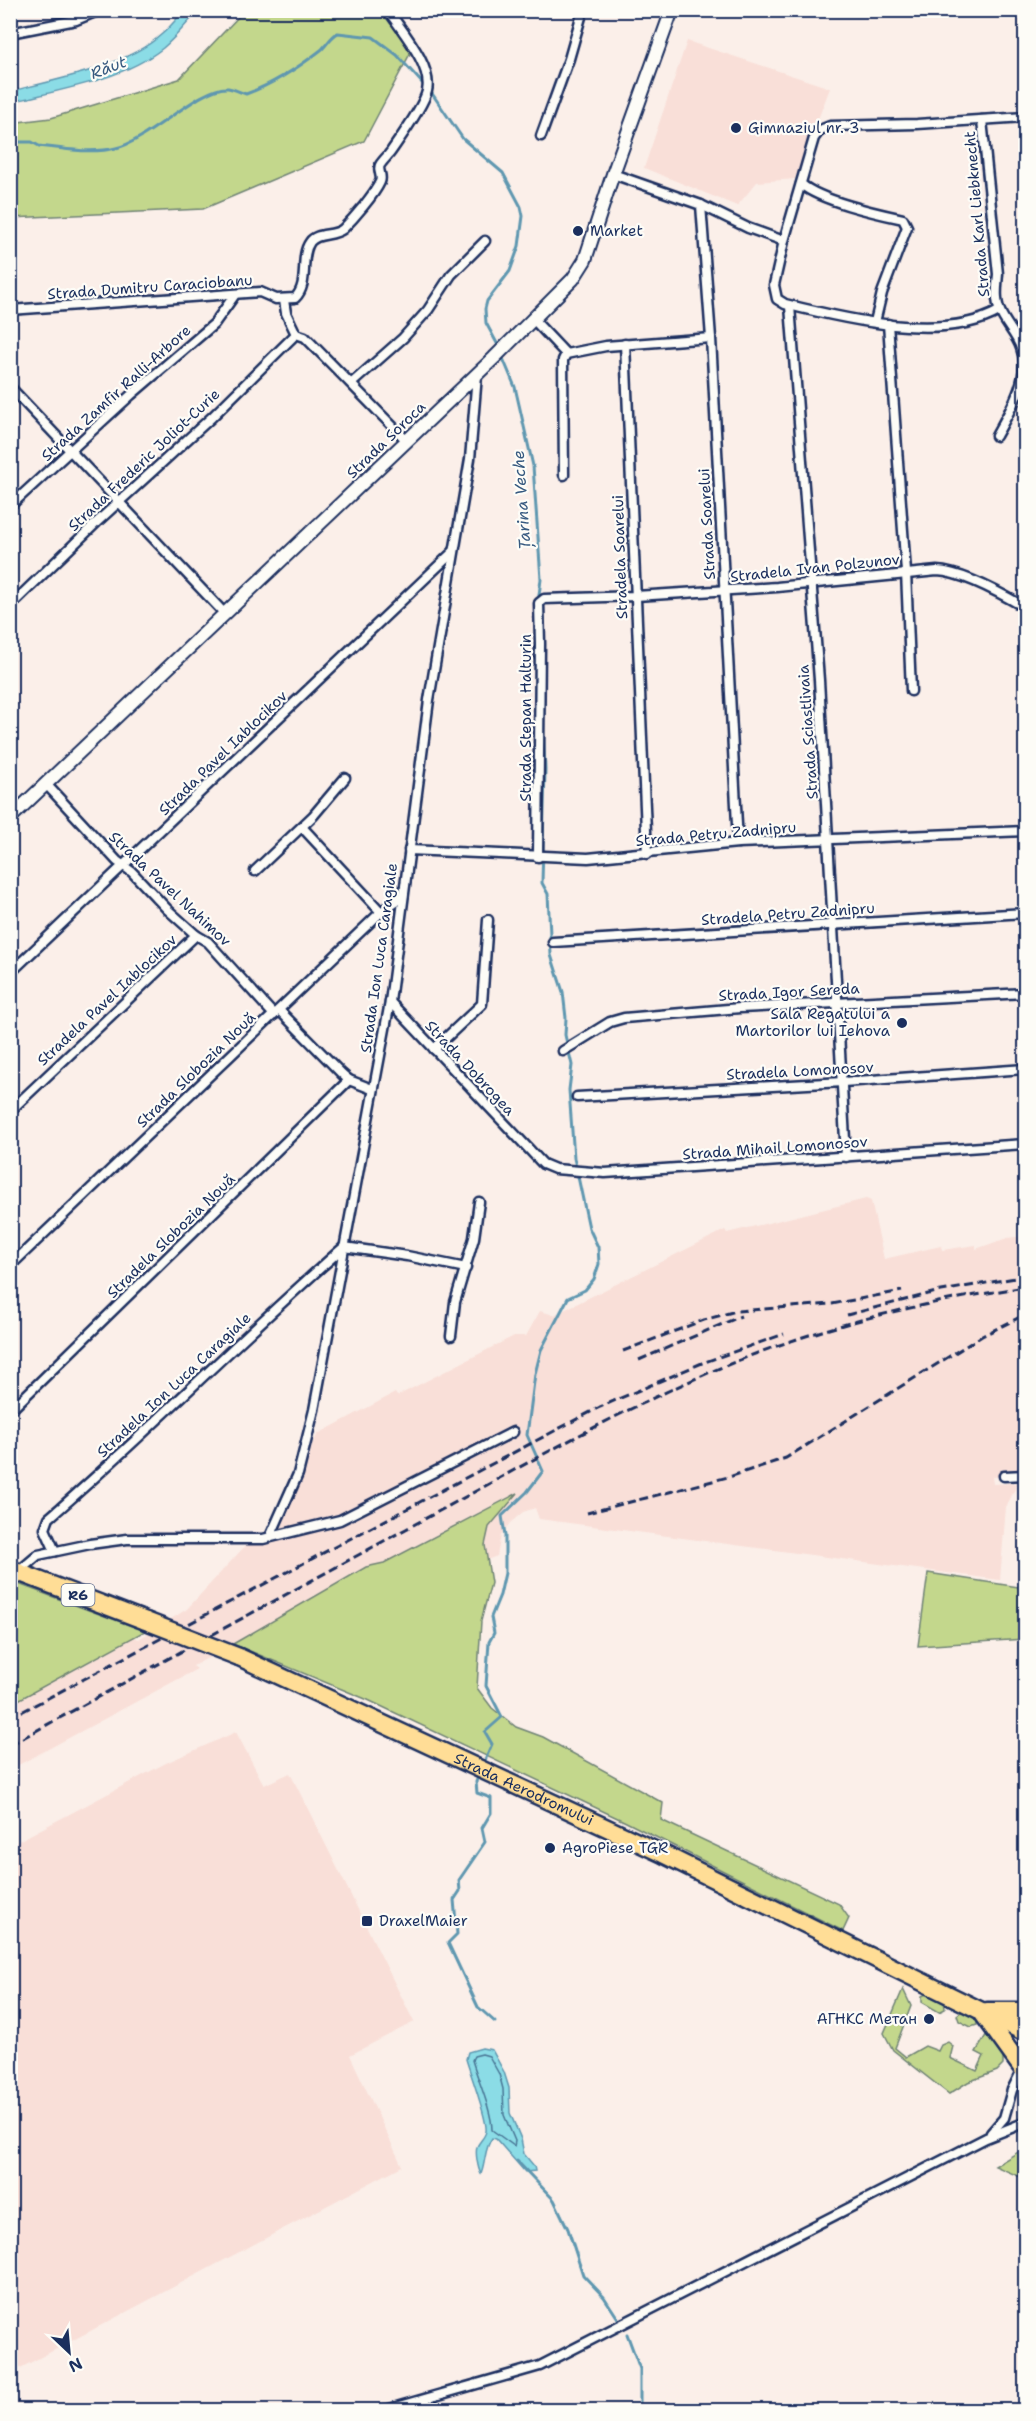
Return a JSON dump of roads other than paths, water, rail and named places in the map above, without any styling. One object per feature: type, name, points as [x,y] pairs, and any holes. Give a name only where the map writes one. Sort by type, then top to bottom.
[{"type":"highway","name":"Strada Aerodromului","points":[[14,1570],[239,1656],[663,1854],[1026,2034]]},
{"type":"highway","points":[[981,2011],[1010,2013],[1026,2011]]},
{"type":"highway","points":[[981,2011],[1023,2072]]},
{"type":"street","points":[[10,33],[76,20],[100,10]]},
{"type":"street","points":[[388,10],[424,65],[427,91],[418,111],[381,164],[380,182],[342,229],[334,234],[318,236],[310,241],[302,289],[295,298],[284,300],[286,313],[296,334],[305,337],[407,441]]},
{"type":"street","points":[[541,136],[570,59],[583,10]]},
{"type":"street","name":"Strada Soroca","points":[[13,810],[46,784],[477,375],[573,279],[585,260],[613,174],[672,10]]},
{"type":"street","points":[[999,311],[976,322],[955,326],[888,324],[790,306],[779,301],[774,291],[784,241],[814,138],[820,129],[1026,117]]},
{"type":"street","name":"Strada Karl Liebknecht","points":[[982,120],[998,274],[999,311],[1021,348],[1024,364],[1015,397],[996,436]]},
{"type":"street","points":[[613,174],[701,205],[748,228],[784,241]]},
{"type":"street","points":[[801,184],[813,192],[903,219],[906,223],[907,227],[882,292],[875,322]]},
{"type":"street","name":"Strada Soarelui","points":[[701,205],[711,338],[738,843]]},
{"type":"street","points":[[352,383],[403,338],[428,310],[445,282],[485,241]]},
{"type":"street","name":"Strada Dumitru Caraciobanu","points":[[10,310],[234,296],[260,292],[284,300]]},
{"type":"street","name":"Strada Zamfir Ralli-Arbore","points":[[10,506],[131,395],[214,324],[234,296]]},
{"type":"street","name":"Strada Sciastlivaia","points":[[790,306],[828,838],[846,1157]]},
{"type":"street","points":[[533,319],[566,354]]},
{"type":"street","points":[[888,324],[906,572],[911,691]]},
{"type":"street","name":"Strada Frederic Joliot-Curie","points":[[10,606],[212,417],[296,334]]},
{"type":"street","points":[[564,476],[563,360],[566,354],[589,348],[625,344],[711,338]]},
{"type":"street","name":"Stradela Soarelui","points":[[625,344],[647,854]]},
{"type":"street","name":"Strada Ion Luca Caragiale","points":[[270,1537],[298,1474],[314,1410],[390,1002],[429,700],[470,459],[477,375]]},
{"type":"street","points":[[10,387],[225,614]]},
{"type":"street","name":"Strada Pavel Iablocikov","points":[[10,973],[453,552]]},
{"type":"street","name":"Stradela Ivan Polzunov","points":[[562,597],[636,596],[724,590],[810,584],[906,572],[938,571],[953,573],[1026,609]]},
{"type":"street","name":"Strada Stepan Halturin","points":[[538,857],[540,802],[538,608],[544,599],[562,597]]},
{"type":"street","points":[[255,872],[302,827],[345,778]]},
{"type":"street","name":"Strada Pavel Nahimov","points":[[46,784],[124,866],[196,935],[211,944],[277,1012],[349,1080],[372,1089]]},
{"type":"street","points":[[302,827],[381,912]]},
{"type":"street","name":"Strada Petru Zadnipru","points":[[409,850],[588,858],[647,854],[738,843],[1026,831]]},
{"type":"street","name":"Strada Slobozia Nouă","points":[[10,1266],[381,912],[403,896]]},
{"type":"street","name":"Stradela Petru Zadnipru","points":[[553,942],[1026,913]]},
{"type":"street","points":[[434,1048],[482,1004],[488,920]]},
{"type":"street","name":"Stradela Pavel Iablocikov","points":[[10,1111],[196,935]]},
{"type":"street","name":"Strada Igor Sereda","points":[[563,1051],[610,1022],[624,1017],[1026,993]]},
{"type":"street","name":"Strada Dobrogea","points":[[390,1002],[532,1152]]},
{"type":"street","name":"Stradela Lomonosov","points":[[577,1097],[1026,1069]]},
{"type":"street","name":"Stradela Slobozia Nouă","points":[[10,1411],[349,1080]]},
{"type":"street","name":"Strada Mihail Lomonosov","points":[[532,1152],[543,1164],[555,1169],[605,1173],[1026,1144]]},
{"type":"street","points":[[452,1336],[455,1302],[474,1238],[479,1202]]},
{"type":"street","points":[[344,1247],[407,1256],[466,1268]]},
{"type":"street","name":"Stradela Ion Luca Caragiale","points":[[55,1551],[45,1529],[49,1518],[116,1459],[203,1375],[344,1247]]},
{"type":"street","points":[[14,1570],[38,1555],[90,1544],[127,1539],[243,1540],[270,1537],[340,1520],[513,1432]]},
{"type":"street","points":[[1004,1476],[1026,1475]]},
{"type":"street","points":[[986,2138],[1004,2118],[1012,2090],[1023,2072],[1021,2056],[1026,2034]]},
{"type":"street","points":[[386,2410],[540,2366],[986,2138],[1026,2122]]},
{"type":"water","name":"Răut","points":[[184,11],[198,11],[168,44],[147,59],[110,76],[11,102],[11,91],[90,70],[130,55],[162,34]]},
{"type":"water","points":[[482,2048],[492,2050],[504,2072],[509,2088],[510,2113],[521,2139],[524,2154],[534,2166],[535,2171],[525,2172],[496,2139],[492,2138],[481,2174],[480,2172],[476,2150],[485,2133],[486,2125],[466,2059],[468,2052]]},
{"type":"waterway","points":[[10,142],[32,142],[39,146],[78,150],[97,151],[116,148],[143,135],[217,89],[228,88],[246,94],[266,85],[312,57],[338,33],[373,37],[397,55],[423,84]]},
{"type":"waterway","name":"Țarina Veche","points":[[431,92],[463,139],[503,173],[521,207],[523,216],[519,246],[510,271],[487,301],[485,309],[486,323],[499,347]]},
{"type":"waterway","name":"Țarina Veche","points":[[502,356],[515,387],[533,466],[541,579],[539,595]]},
{"type":"waterway","points":[[543,619],[543,711]]},
{"type":"waterway","points":[[483,1765],[492,1744],[485,1732],[502,1717],[486,1686],[489,1642],[494,1633],[491,1617],[500,1595],[505,1573],[505,1535],[502,1516],[527,1492],[543,1471],[527,1435],[535,1374],[541,1350],[568,1298],[585,1290],[594,1279],[599,1264],[598,1247],[589,1228],[574,1158],[569,1090],[572,1065],[565,1035],[563,992],[551,955],[548,894],[542,883],[545,770],[543,721]]},
{"type":"waterway","points":[[479,1774],[476,1782],[477,1793],[491,1798],[491,1813],[482,1828],[485,1842],[459,1880],[460,1891],[454,1900],[457,1934],[448,1943],[478,2007],[495,2022]]},
{"type":"waterway","points":[[517,2161],[554,2200],[568,2229],[583,2275],[604,2297],[619,2320]]},
{"type":"waterway","points":[[627,2334],[640,2369],[640,2410]]},
{"type":"railway","points":[[847,1315],[936,1292],[1026,1276]]},
{"type":"railway","points":[[10,1745],[550,1451],[698,1377],[749,1356],[855,1321],[969,1296],[1026,1287]]},
{"type":"railway","points":[[623,1351],[704,1320],[736,1311],[832,1304],[902,1291]]},
{"type":"railway","points":[[587,1513],[732,1476],[786,1458],[982,1336],[1026,1314]]},
{"type":"railway","points":[[639,1360],[741,1316]]},
{"type":"railway","points":[[10,1718],[600,1407],[702,1363],[784,1334]]},
{"type":"place","name":"Gimnaziul nr. 3","points":[[736,128]]},
{"type":"place","name":"Market","points":[[578,231]]},
{"type":"place","name":"Sala Regatului a Martorilor lui Iehova","points":[[902,1023]]},
{"type":"place","name":"AgroPiese TGR","points":[[550,1848]]},
{"type":"place","name":"DraxelMaier","points":[[367,1921]]},
{"type":"place","name":"АГНКС Метан","points":[[929,2019]]}]
